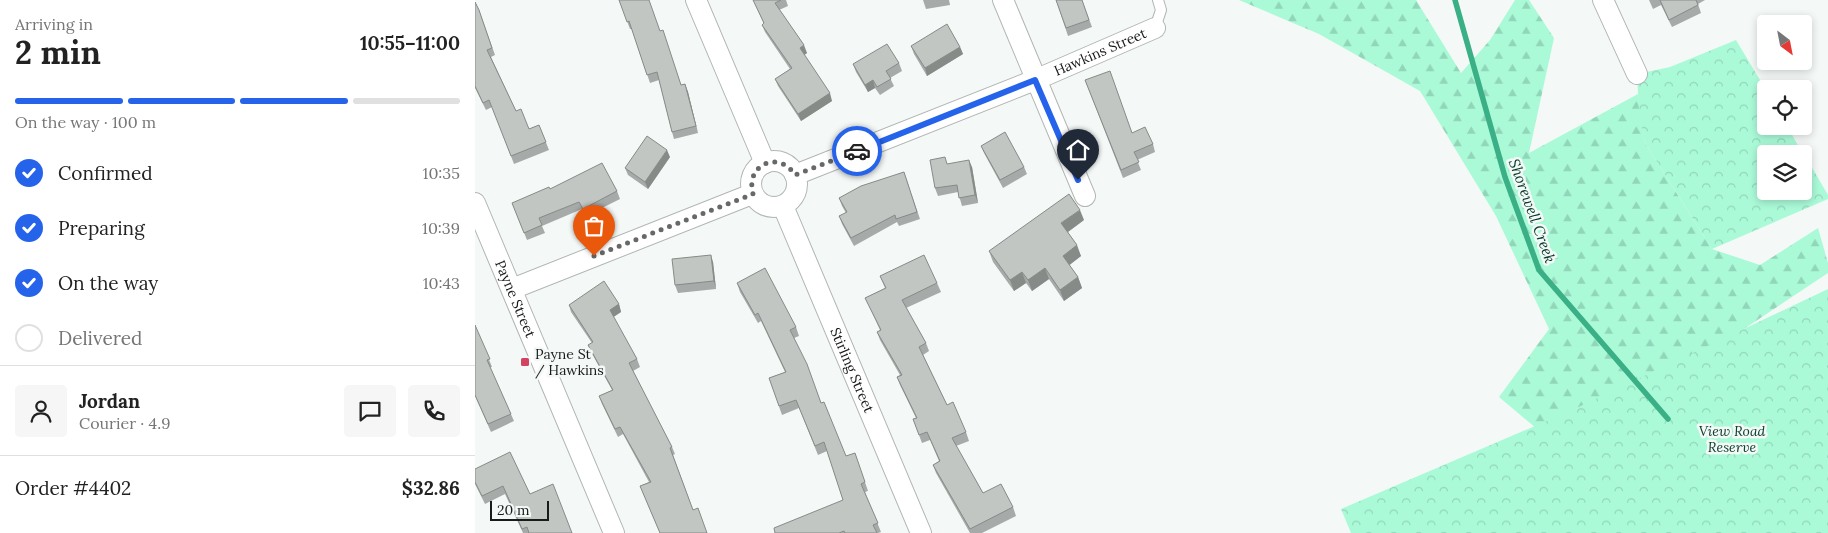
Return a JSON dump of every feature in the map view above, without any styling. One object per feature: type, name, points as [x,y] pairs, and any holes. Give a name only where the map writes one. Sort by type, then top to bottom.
[{"type":"street","points":[[696,0],[765,163]]},
{"type":"street","points":[[1003,0],[1085,196]]},
{"type":"street","points":[[1603,0],[1637,74]]},
{"type":"street","name":"Hawkins Street","points":[[795,175],[1035,80],[1155,28]]},
{"type":"street","points":[[779,162],[786,164],[795,175],[797,190],[789,202],[783,206],[769,207],[762,204],[753,194],[751,186],[754,172],[765,163],[779,162]]},
{"type":"street","points":[[512,289],[753,194]]},
{"type":"street","name":"Payne Street","points":[[475,202],[614,533]]},
{"type":"street","name":"Stirling Street","points":[[783,206],[921,533]]},
{"type":"lane","points":[[1155,28],[1161,10],[1157,0]]},
{"type":"green space","points":[[1239,0],[1416,0],[1461,73],[1490,40],[1515,0],[1529,0],[1554,38],[1529,153],[1638,94],[1645,143],[1712,249],[1760,265],[1818,228],[1828,263],[1828,273],[1691,364],[1549,439],[1499,397],[1549,329],[1496,216],[1420,91],[1319,34]]},
{"type":"green space","points":[[1736,40],[1760,80],[1757,80],[1757,135],[1792,135],[1798,145],[1757,145],[1757,200],[1812,200],[1812,168],[1828,195],[1828,199],[1712,249],[1645,143],[1639,112],[1637,74],[1670,67]]},
{"type":"green space","name":"View Road Reserve","points":[[1828,289],[1828,533],[1351,533],[1341,509],[1570,411]]},
{"type":"building","points":[[619,0],[649,0],[660,31],[663,30],[681,85],[685,84],[696,126],[672,132],[657,72],[647,75],[629,21],[627,22]]},
{"type":"building","points":[[753,0],[781,0],[775,3],[804,45],[800,48],[830,93],[798,114],[775,79],[792,68],[762,25],[764,23]]},
{"type":"building","points":[[1056,0],[1082,0],[1089,20],[1066,28]]},
{"type":"building","points":[[1660,0],[1696,0],[1698,5],[1669,20]]},
{"type":"building","points":[[475,2],[492,48],[487,50],[516,111],[521,109],[529,129],[539,125],[546,142],[511,156],[489,100],[483,103],[475,86]]},
{"type":"building","points":[[947,24],[960,47],[925,68],[911,46]]},
{"type":"building","points":[[887,44],[899,63],[886,71],[891,79],[877,87],[873,80],[865,85],[853,64]]},
{"type":"building","points":[[1110,71],[1132,133],[1145,127],[1153,144],[1134,152],[1139,162],[1121,170],[1085,80]]},
{"type":"building","points":[[1005,132],[1024,167],[1000,180],[981,146]]},
{"type":"building","points":[[647,136],[667,150],[645,182],[625,168]]},
{"type":"building","points":[[945,157],[947,164],[969,160],[975,195],[959,198],[957,185],[935,188],[930,160]]},
{"type":"building","points":[[602,163],[617,191],[583,209],[579,202],[539,218],[542,225],[524,233],[512,203],[549,187],[550,189]]},
{"type":"building","points":[[904,172],[917,212],[896,219],[895,215],[851,238],[839,216],[847,212],[839,198],[861,186]]},
{"type":"building","points":[[1069,194],[1080,210],[1061,223],[1077,245],[1063,256],[1078,277],[1060,290],[1045,268],[1028,280],[1022,272],[1010,280],[989,251]]},
{"type":"building","points":[[711,255],[714,281],[675,285],[672,259]]},
{"type":"building","points":[[924,255],[937,283],[902,300],[926,343],[919,347],[947,405],[953,402],[966,432],[952,438],[983,493],[1001,484],[1013,507],[970,529],[933,465],[940,461],[927,432],[919,435],[913,419],[917,418],[897,377],[902,375],[877,332],[881,330],[865,298],[886,288],[880,276]]},
{"type":"building","points":[[765,268],[796,327],[790,330],[807,364],[821,403],[824,402],[846,456],[855,453],[865,482],[861,484],[878,523],[873,525],[877,533],[845,533],[844,531],[839,533],[775,533],[774,528],[843,500],[824,442],[815,446],[796,400],[779,406],[769,378],[786,372],[758,313],[755,315],[737,283]]},
{"type":"building","points":[[604,281],[619,304],[610,310],[637,359],[629,363],[672,447],[670,448],[693,510],[698,508],[707,533],[660,533],[640,486],[651,482],[620,427],[615,429],[599,396],[613,390],[588,345],[593,342],[569,305]]},
{"type":"building","points":[[475,325],[490,359],[487,360],[511,414],[488,424],[475,395]]},
{"type":"building","points":[[510,452],[530,494],[553,484],[572,533],[529,533],[527,527],[522,529],[503,486],[482,496],[475,482],[475,469]]},
{"type":"waterway","name":"Shorewell Creek","points":[[1455,0],[1505,177],[1539,270],[1668,419]]},
{"type":"way so far","points":[[594,256],[753,194],[751,179],[754,172],[765,163],[772,161],[786,164],[795,175],[857,151]]},
{"type":"place","name":"Payne St / Hawkins","points":[[525,362]]},
{"type":"route","points":[[857,151],[1035,80],[1078,180]]}]
